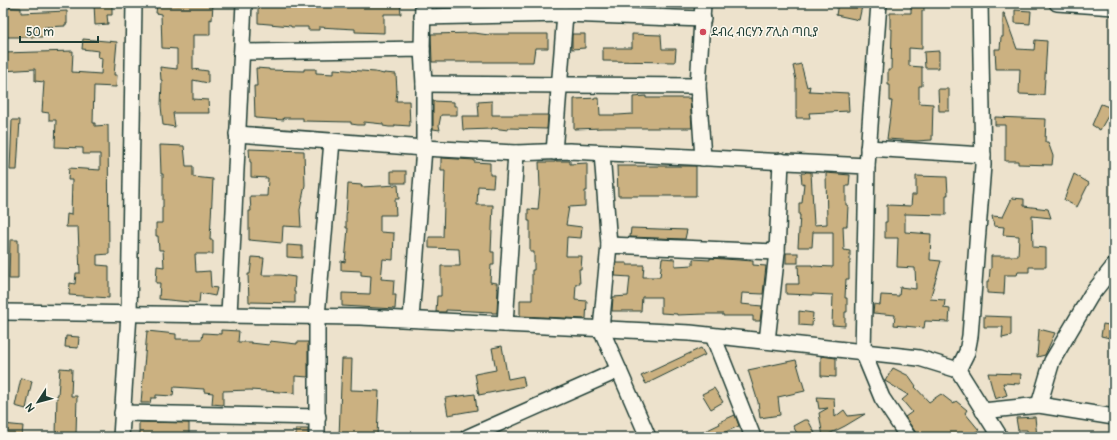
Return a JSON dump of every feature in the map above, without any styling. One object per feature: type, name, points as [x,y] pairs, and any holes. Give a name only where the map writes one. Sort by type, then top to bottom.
[{"type":"street","points":[[121,437],[129,314],[134,3]]},
{"type":"street","points":[[230,315],[244,3]]},
{"type":"street","points":[[702,158],[698,86],[703,3]]},
{"type":"street","points":[[879,3],[867,166],[863,352],[882,398],[908,437]]},
{"type":"street","points":[[958,370],[967,352],[970,336],[982,156],[980,3]]},
{"type":"street","points":[[1057,3],[1114,7]]},
{"type":"street","points":[[411,319],[424,148],[422,10],[515,9],[565,14],[609,9],[703,19]]},
{"type":"street","points":[[554,152],[565,14]]},
{"type":"street","points":[[242,52],[422,49]]},
{"type":"street","points":[[424,84],[698,86]]},
{"type":"street","points":[[237,134],[424,148],[516,153],[569,151],[867,166]]},
{"type":"street","points":[[317,437],[317,316],[332,141]]},
{"type":"street","points":[[868,148],[982,156]]},
{"type":"street","points":[[505,324],[516,153]]},
{"type":"street","points":[[602,153],[609,244],[600,329],[620,370],[648,437]]},
{"type":"street","points":[[767,341],[777,252],[781,162]]},
{"type":"street","points":[[609,244],[777,252]]},
{"type":"street","points":[[1039,405],[1052,361],[1092,295],[1114,266]]},
{"type":"street","points":[[3,312],[317,316],[411,319],[690,333],[918,358],[958,370],[1000,437]]},
{"type":"street","points":[[713,336],[753,437]]},
{"type":"street","points":[[468,437],[620,370]]},
{"type":"street","points":[[983,411],[1039,405],[1114,417]]},
{"type":"street","points":[[122,413],[318,416]]},
{"type":"building","points":[[94,3],[112,3],[112,15],[107,15],[108,24],[95,25]]},
{"type":"building","points":[[180,3],[213,3],[212,20],[210,19],[210,35],[193,35],[193,69],[208,71],[208,83],[193,80],[193,99],[208,100],[209,113],[173,113],[175,127],[163,125],[161,106],[162,80],[160,67],[177,69],[177,49],[162,48],[161,14],[156,13],[157,4],[180,5]]},
{"type":"building","points":[[258,3],[400,3],[401,14],[384,14],[384,33],[355,32],[355,29],[319,27],[319,30],[308,30],[308,27],[291,27],[258,23]]},
{"type":"building","points":[[838,3],[849,3],[862,6],[859,20],[836,15]]},
{"type":"building","points":[[911,3],[924,3],[924,11],[922,11],[922,49],[909,48],[909,66],[922,67],[922,86],[919,86],[919,103],[933,104],[932,140],[916,141],[887,139],[892,101],[890,101],[890,85],[888,85],[888,70],[891,70],[892,29],[890,29],[890,13],[911,13]]},
{"type":"building","points":[[3,7],[21,8],[21,13],[67,11],[67,24],[65,24],[65,26],[44,27],[44,37],[3,37]]},
{"type":"building","points":[[1015,10],[1031,11],[1030,24],[1015,23]]},
{"type":"building","points":[[1003,13],[1017,49],[1034,50],[1035,40],[1047,41],[1044,95],[1019,94],[1020,69],[996,69],[995,49],[1000,49],[1001,37],[1003,37]]},
{"type":"building","points":[[474,33],[489,35],[548,34],[548,48],[535,48],[533,62],[432,62],[431,34]]},
{"type":"building","points":[[572,34],[585,34],[585,48],[572,49]]},
{"type":"building","points":[[632,34],[661,35],[662,49],[676,49],[675,62],[603,61],[603,48],[632,48]]},
{"type":"building","points":[[83,39],[117,42],[114,75],[117,75],[116,87],[94,86],[93,123],[95,123],[95,126],[108,125],[109,254],[97,255],[97,265],[109,266],[109,298],[69,295],[70,283],[75,284],[76,273],[80,273],[78,227],[66,227],[67,214],[71,215],[72,180],[68,180],[69,168],[100,170],[100,154],[83,154],[83,148],[55,147],[56,120],[49,120],[49,113],[42,112],[44,82],[35,81],[35,69],[3,71],[3,53],[73,51],[72,72],[101,74],[102,58],[98,57],[99,51],[82,49]]},
{"type":"building","points":[[939,51],[939,68],[925,68],[924,52]]},
{"type":"building","points":[[801,64],[807,87],[810,86],[809,91],[848,93],[849,111],[809,113],[810,118],[796,118],[796,80],[793,66]]},
{"type":"building","points":[[256,68],[304,71],[304,69],[316,69],[316,73],[334,74],[334,69],[396,74],[396,101],[409,101],[410,126],[395,125],[395,127],[389,127],[383,126],[383,124],[364,122],[364,125],[358,125],[351,124],[351,122],[303,121],[303,118],[283,118],[284,120],[255,118],[254,86],[257,86]]},
{"type":"building","points":[[938,89],[949,89],[949,111],[939,111]]},
{"type":"building","points":[[646,96],[646,98],[690,98],[692,128],[574,129],[574,99],[599,98],[600,115],[618,115],[633,114],[633,97]]},
{"type":"building","points":[[433,101],[454,102],[454,106],[457,106],[457,115],[441,115],[439,125],[440,130],[433,129]]},
{"type":"building","points":[[492,101],[492,115],[548,115],[547,129],[508,128],[508,130],[492,128],[463,130],[462,116],[479,116],[478,102]]},
{"type":"building","points":[[1101,104],[1114,109],[1114,113],[1111,117],[1108,116],[1100,130],[1092,125]]},
{"type":"building","points":[[995,117],[1046,119],[1045,142],[1048,142],[1053,156],[1052,165],[1018,164],[1018,161],[1005,161],[1005,125],[995,125]]},
{"type":"building","points":[[12,120],[20,120],[17,170],[10,170]]},
{"type":"building","points":[[160,145],[184,146],[186,166],[193,166],[193,177],[213,179],[210,240],[213,240],[213,254],[195,254],[196,272],[210,271],[211,287],[217,288],[215,296],[200,293],[199,303],[159,299],[160,283],[156,283],[157,266],[164,267],[163,250],[159,250],[158,236],[156,236],[156,223],[162,223],[163,207],[163,174],[161,174]]},
{"type":"building","points":[[249,149],[304,151],[305,185],[300,210],[301,227],[283,226],[282,243],[249,240],[249,211],[251,211],[250,196],[267,196],[268,178],[251,177]]},
{"type":"building","points":[[441,158],[474,160],[474,162],[490,163],[490,175],[494,175],[493,187],[478,186],[477,205],[493,205],[491,252],[494,252],[494,265],[491,265],[490,282],[497,283],[497,313],[446,310],[446,312],[436,312],[437,296],[441,296],[441,266],[460,266],[459,249],[429,248],[429,237],[443,237],[445,170],[441,170]]},
{"type":"building","points":[[570,161],[570,164],[587,163],[587,191],[585,191],[585,206],[569,207],[566,225],[582,227],[581,238],[567,237],[566,256],[582,256],[581,269],[579,269],[580,284],[576,284],[575,300],[587,301],[586,319],[520,316],[520,300],[532,300],[532,270],[534,270],[534,252],[530,252],[530,221],[528,221],[528,209],[538,210],[540,188],[539,162]]},
{"type":"building","points":[[617,166],[696,166],[696,196],[618,196]]},
{"type":"building","points":[[391,171],[406,171],[406,183],[391,183]]},
{"type":"building","points":[[811,172],[814,225],[827,224],[826,173],[850,175],[849,186],[846,186],[846,205],[848,205],[847,226],[843,226],[844,250],[850,251],[849,279],[846,279],[845,298],[847,298],[847,312],[845,312],[845,326],[832,325],[833,295],[786,294],[786,284],[799,284],[798,265],[833,267],[833,232],[813,232],[812,247],[798,247],[800,215],[799,203],[802,203],[804,183],[802,184],[801,173]]},
{"type":"building","points":[[1074,174],[1089,183],[1077,207],[1064,200]]},
{"type":"building","points":[[916,176],[947,177],[948,195],[946,195],[946,215],[905,214],[905,232],[931,234],[930,260],[941,261],[930,299],[945,300],[944,308],[950,309],[949,322],[925,321],[924,328],[894,325],[895,315],[873,313],[874,304],[880,305],[881,295],[899,296],[900,287],[916,289],[915,268],[897,267],[898,238],[885,238],[885,222],[887,222],[887,205],[911,206],[912,195],[916,195]]},
{"type":"building","points":[[348,184],[362,185],[361,187],[398,185],[399,199],[395,199],[396,215],[380,215],[380,232],[394,233],[393,260],[383,259],[381,279],[394,280],[393,295],[396,295],[395,309],[342,306],[342,293],[370,294],[371,276],[361,275],[361,271],[341,270],[341,261],[345,262],[348,228],[346,228],[346,217]]},
{"type":"building","points":[[1012,198],[1024,199],[1024,206],[1048,209],[1051,218],[1032,216],[1033,247],[1046,248],[1046,267],[1029,267],[1029,272],[1018,272],[1017,275],[1005,275],[1004,294],[987,293],[987,281],[989,281],[991,269],[991,256],[1018,256],[1019,236],[1003,235],[1004,227],[994,226],[992,216],[1003,217]]},
{"type":"building","points":[[631,228],[687,230],[685,239],[630,237]]},
{"type":"building","points":[[10,240],[18,240],[18,279],[9,279]]},
{"type":"building","points":[[287,245],[302,246],[302,258],[287,257]]},
{"type":"building","points":[[786,253],[798,253],[798,263],[786,263]]},
{"type":"building","points":[[252,257],[264,258],[262,275],[295,277],[295,303],[249,302],[248,274],[250,274]]},
{"type":"building","points":[[662,258],[675,259],[675,266],[693,265],[693,259],[710,260],[710,258],[753,261],[753,265],[766,266],[763,294],[742,293],[741,304],[762,306],[760,321],[753,321],[753,316],[723,316],[723,314],[677,315],[661,313],[661,297],[642,297],[641,311],[612,311],[613,297],[628,296],[630,277],[615,276],[616,263],[627,263],[627,265],[644,265],[643,277],[660,277]]},
{"type":"building","points":[[799,311],[813,313],[812,326],[799,325]]},
{"type":"building","points":[[984,316],[1011,317],[1011,336],[1002,338],[1003,327],[984,327]]},
{"type":"building","points":[[1103,324],[1114,326],[1114,339],[1101,336]]},
{"type":"building","points":[[1039,329],[1055,333],[1045,355],[1037,357]]},
{"type":"building","points":[[221,330],[239,331],[238,342],[251,342],[269,345],[270,341],[297,344],[297,342],[308,342],[308,377],[295,376],[295,393],[250,390],[223,391],[223,405],[212,404],[213,393],[204,392],[204,389],[174,387],[173,396],[156,395],[156,398],[151,398],[150,403],[141,403],[147,331],[176,334],[176,339],[202,339],[203,333],[221,334]]},
{"type":"building","points":[[66,336],[79,337],[78,348],[65,347]]},
{"type":"building","points":[[502,346],[508,379],[523,376],[525,386],[479,395],[475,374],[496,370],[492,348]]},
{"type":"building","points":[[701,348],[705,355],[646,384],[641,376]]},
{"type":"building","points":[[821,356],[836,358],[836,377],[821,376]]},
{"type":"building","points":[[342,359],[352,359],[351,390],[379,391],[377,437],[339,437]]},
{"type":"building","points":[[796,360],[805,391],[778,397],[780,415],[760,418],[758,402],[748,370]]},
{"type":"building","points":[[60,368],[72,369],[71,396],[77,396],[76,435],[56,435],[57,395]]},
{"type":"building","points":[[893,368],[909,376],[916,386],[915,387],[929,402],[941,394],[954,404],[956,401],[967,410],[965,413],[979,430],[967,437],[919,437],[905,417],[912,412],[902,400],[908,395],[885,381]]},
{"type":"building","points":[[988,373],[1021,374],[1020,384],[1003,383],[1007,395],[995,399]]},
{"type":"building","points":[[21,378],[32,381],[26,409],[15,406]]},
{"type":"building","points":[[714,388],[723,402],[711,409],[702,394]]},
{"type":"building","points":[[475,394],[477,410],[448,415],[445,398]]},
{"type":"building","points":[[817,397],[834,398],[835,417],[844,410],[848,416],[865,414],[823,437],[819,413],[828,408],[819,409]]},
{"type":"building","points":[[735,415],[739,426],[714,437],[693,437],[720,424],[719,422]]},
{"type":"building","points":[[1035,417],[1037,437],[1028,437],[1027,430],[1018,430],[1016,418]]},
{"type":"building","points":[[804,420],[808,420],[817,437],[799,437],[793,426]]},
{"type":"building","points":[[139,422],[189,423],[189,437],[139,437]]},
{"type":"building","points":[[3,424],[23,426],[22,437],[3,437]]},
{"type":"building","points":[[296,429],[308,429],[308,437],[296,437]]},
{"type":"place","name":"ደብረ ብርሃን ፖሊስ ጣቢያ","points":[[703,32]]}]
